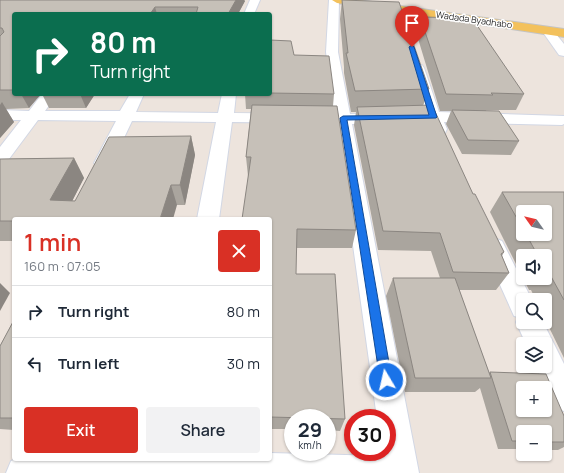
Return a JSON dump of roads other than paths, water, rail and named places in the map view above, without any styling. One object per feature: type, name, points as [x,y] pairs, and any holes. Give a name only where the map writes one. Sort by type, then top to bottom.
[{"type":"main road","name":"Wadada Byadhabo","points":[[336,0],[564,33]]},
{"type":"street","points":[[250,12],[255,0]]},
{"type":"street","points":[[23,473],[168,467],[402,473],[332,52],[336,0]]},
{"type":"street","points":[[397,9],[406,22],[407,29]]},
{"type":"street","points":[[548,31],[564,52]]},
{"type":"street","points":[[413,52],[433,117],[447,145]]},
{"type":"street","points":[[0,158],[49,96]]},
{"type":"street","points":[[95,178],[136,96]]},
{"type":"street","points":[[208,217],[229,96]]},
{"type":"street","points":[[0,116],[224,118],[433,117],[563,119],[564,138]]},
{"type":"street","points":[[486,230],[516,293]]},
{"type":"street","points":[[552,370],[564,396]]}]
